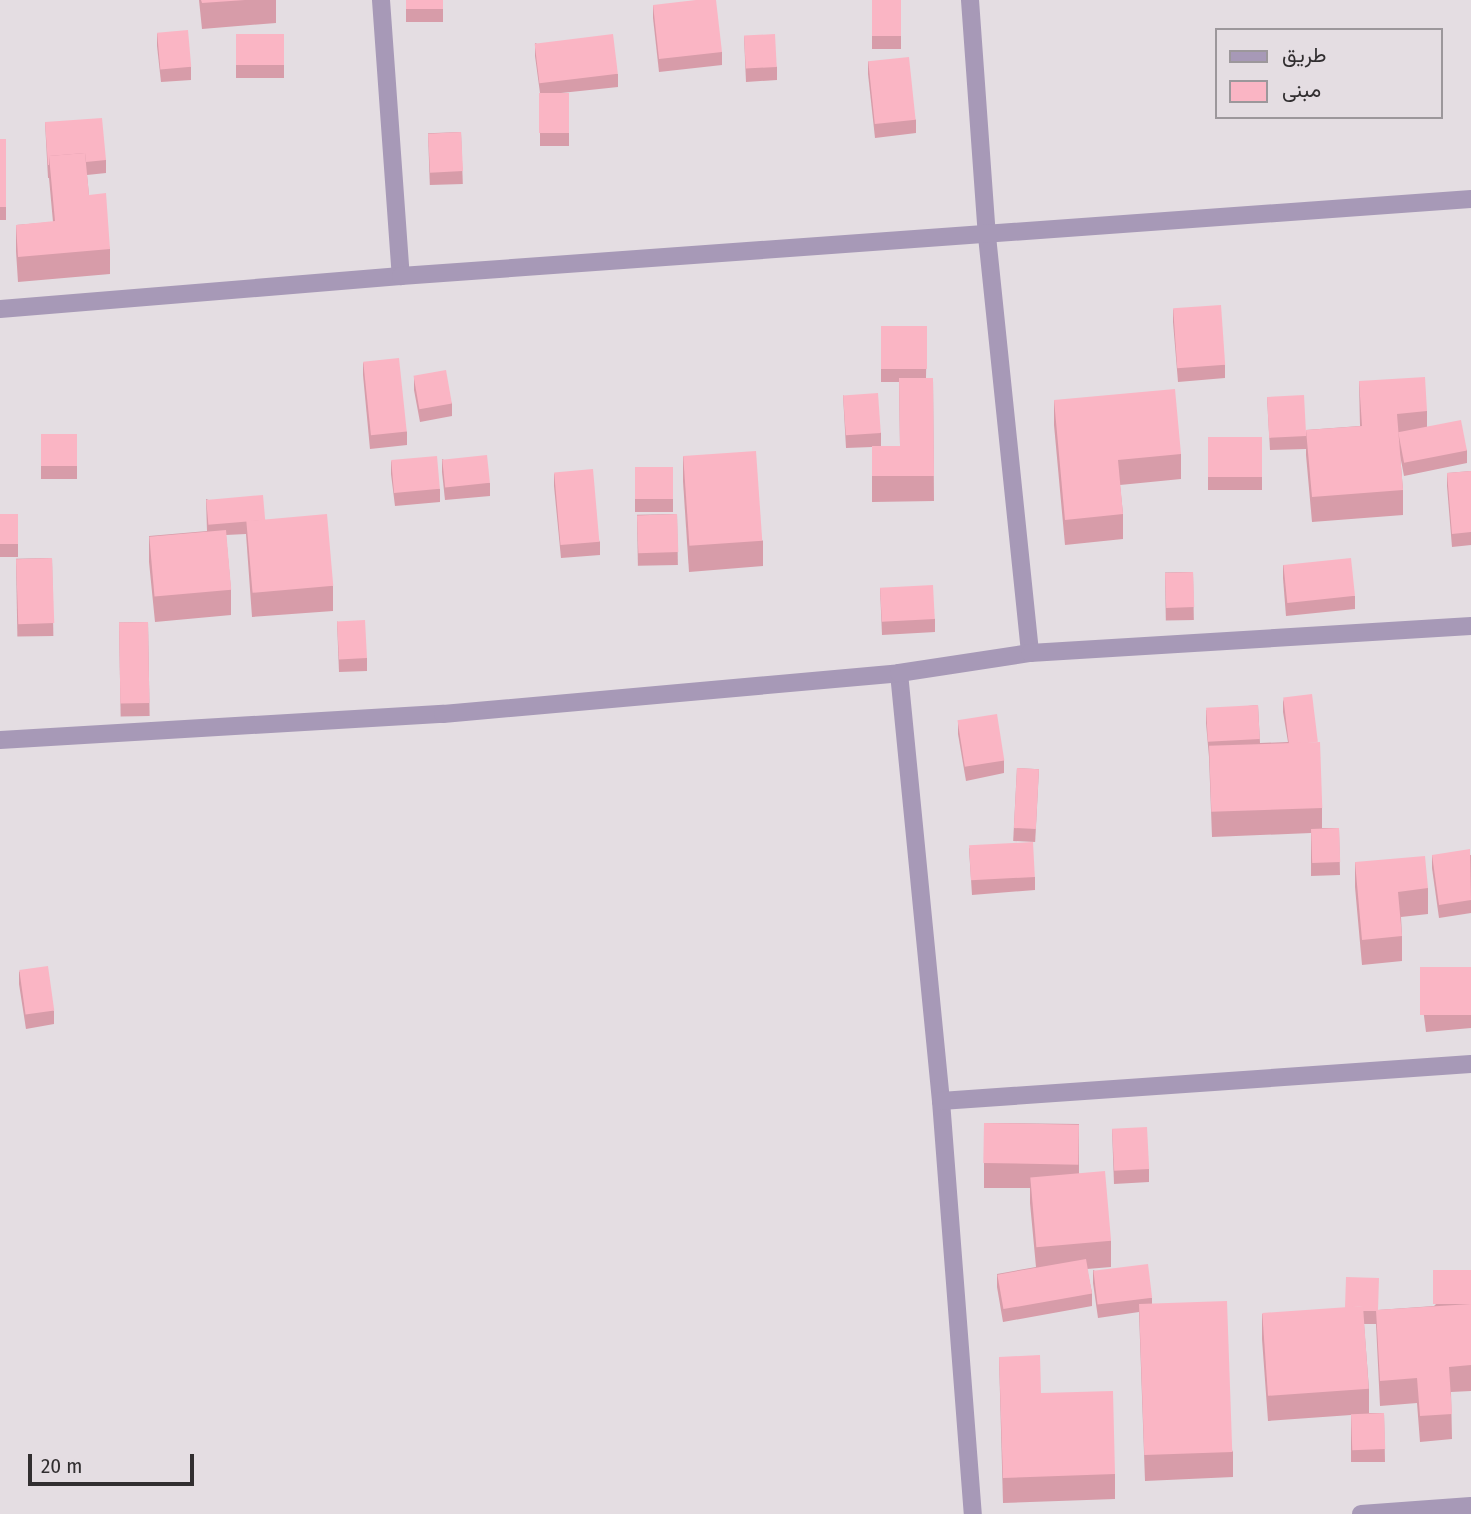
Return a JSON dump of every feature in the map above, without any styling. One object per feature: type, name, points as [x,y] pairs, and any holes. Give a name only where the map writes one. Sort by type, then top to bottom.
[{"type":"street","points":[[381,0],[401,276]]},
{"type":"street","points":[[970,0],[987,236],[1030,653]]},
{"type":"street","points":[[0,309],[401,276],[987,236],[1471,199]]},
{"type":"street","points":[[0,740],[443,714],[899,673],[1030,653],[1471,626]]},
{"type":"street","points":[[899,673],[941,1101],[973,1514]]},
{"type":"street","points":[[941,1101],[1471,1064]]},
{"type":"street","points":[[1361,1514],[1471,1506]]},
{"type":"building","points":[[201,0],[245,0],[202,3]]},
{"type":"building","points":[[406,0],[443,0],[443,9],[406,9]]},
{"type":"building","points":[[716,0],[722,52],[659,59],[653,5]]},
{"type":"building","points":[[872,0],[901,0],[901,36],[872,36]]},
{"type":"building","points":[[188,30],[191,67],[160,70],[157,33]]},
{"type":"building","points":[[236,34],[284,34],[284,65],[236,65]]},
{"type":"building","points":[[613,34],[618,74],[539,83],[535,44]]},
{"type":"building","points":[[775,34],[777,67],[746,69],[744,36]]},
{"type":"building","points":[[909,57],[916,120],[875,124],[868,61]]},
{"type":"building","points":[[539,93],[569,93],[569,133],[539,133]]},
{"type":"building","points":[[102,118],[106,160],[86,162],[85,153],[49,156],[48,165],[45,122]]},
{"type":"building","points":[[461,132],[463,171],[430,173],[428,134]]},
{"type":"building","points":[[0,139],[6,139],[6,207],[0,207]]},
{"type":"building","points":[[85,153],[89,195],[106,193],[110,249],[18,257],[16,225],[55,221],[49,156]]},
{"type":"building","points":[[1221,305],[1225,365],[1177,368],[1173,308]]},
{"type":"building","points":[[881,326],[927,326],[927,369],[881,369]]},
{"type":"building","points":[[399,358],[407,432],[371,435],[363,362]]},
{"type":"building","points":[[446,370],[452,403],[419,409],[414,376]]},
{"type":"building","points":[[1425,377],[1427,411],[1397,414],[1403,490],[1312,497],[1306,430],[1362,426],[1359,381]]},
{"type":"building","points":[[899,378],[933,378],[934,476],[872,476],[872,446],[900,446]]},
{"type":"building","points":[[1175,389],[1181,454],[1118,460],[1123,514],[1065,520],[1054,400]]},
{"type":"building","points":[[878,393],[881,433],[846,435],[843,395]]},
{"type":"building","points":[[1304,395],[1306,436],[1269,438],[1267,397]]},
{"type":"building","points":[[1461,420],[1467,450],[1404,463],[1398,432]]},
{"type":"building","points":[[41,434],[77,434],[77,466],[41,466]]},
{"type":"building","points":[[1208,437],[1262,437],[1262,477],[1208,477]]},
{"type":"building","points":[[756,451],[762,541],[689,546],[683,456]]},
{"type":"building","points":[[487,455],[490,483],[445,488],[442,460]]},
{"type":"building","points":[[437,456],[440,489],[394,493],[391,460]]},
{"type":"building","points":[[635,467],[673,467],[673,499],[635,499]]},
{"type":"building","points":[[593,469],[599,542],[561,545],[554,472]]},
{"type":"building","points":[[1471,471],[1471,532],[1452,534],[1447,473]]},
{"type":"building","points":[[263,495],[265,520],[208,525],[206,500]]},
{"type":"building","points":[[0,514],[18,514],[18,544],[0,544]]},
{"type":"building","points":[[327,514],[333,586],[253,593],[246,521]]},
{"type":"building","points":[[677,514],[678,552],[638,553],[637,515]]},
{"type":"building","points":[[226,530],[231,590],[155,596],[149,537]]},
{"type":"building","points":[[52,558],[54,623],[18,624],[16,559]]},
{"type":"building","points":[[1351,558],[1355,596],[1287,603],[1283,565]]},
{"type":"building","points":[[1193,572],[1194,607],[1166,608],[1165,573]]},
{"type":"building","points":[[933,585],[935,619],[882,622],[880,588]]},
{"type":"building","points":[[365,620],[367,658],[339,659],[337,621]]},
{"type":"building","points":[[148,622],[149,703],[120,703],[119,623]]},
{"type":"building","points":[[1312,694],[1318,742],[1289,745],[1283,698]]},
{"type":"building","points":[[1258,705],[1260,739],[1208,742],[1206,708]]},
{"type":"building","points":[[997,714],[1004,760],[965,767],[957,720]]},
{"type":"building","points":[[1320,742],[1322,808],[1211,812],[1209,746]]},
{"type":"building","points":[[1017,768],[1039,769],[1036,829],[1014,828]]},
{"type":"building","points":[[1339,828],[1340,862],[1312,863],[1311,829]]},
{"type":"building","points":[[1033,842],[1035,877],[971,880],[969,845]]},
{"type":"building","points":[[1470,849],[1471,900],[1439,905],[1432,855]]},
{"type":"building","points":[[1425,856],[1428,888],[1398,892],[1402,936],[1362,940],[1355,862]]},
{"type":"building","points":[[48,966],[54,1011],[26,1015],[19,970]]},
{"type":"building","points":[[1420,967],[1471,967],[1471,1015],[1420,1015]]},
{"type":"building","points":[[984,1123],[1079,1125],[1078,1165],[983,1163]]},
{"type":"building","points":[[1147,1127],[1149,1169],[1114,1171],[1112,1129]]},
{"type":"building","points":[[1105,1171],[1111,1241],[1036,1247],[1030,1178]]},
{"type":"building","points":[[1086,1259],[1092,1293],[1003,1309],[997,1275]]},
{"type":"building","points":[[1148,1264],[1152,1298],[1098,1304],[1093,1271]]},
{"type":"building","points":[[1433,1270],[1471,1270],[1471,1304],[1433,1304]]},
{"type":"building","points":[[1346,1277],[1379,1278],[1378,1310],[1363,1311],[1363,1306],[1345,1308]]},
{"type":"building","points":[[1227,1301],[1232,1452],[1144,1455],[1139,1304]]},
{"type":"building","points":[[1471,1304],[1471,1365],[1449,1367],[1452,1414],[1420,1416],[1417,1378],[1380,1381],[1376,1310]]},
{"type":"building","points":[[1363,1306],[1369,1389],[1268,1396],[1262,1313]]},
{"type":"building","points":[[1040,1355],[1041,1393],[1113,1391],[1115,1474],[1003,1478],[999,1357]]},
{"type":"building","points":[[1384,1413],[1385,1449],[1352,1450],[1351,1414]]}]
